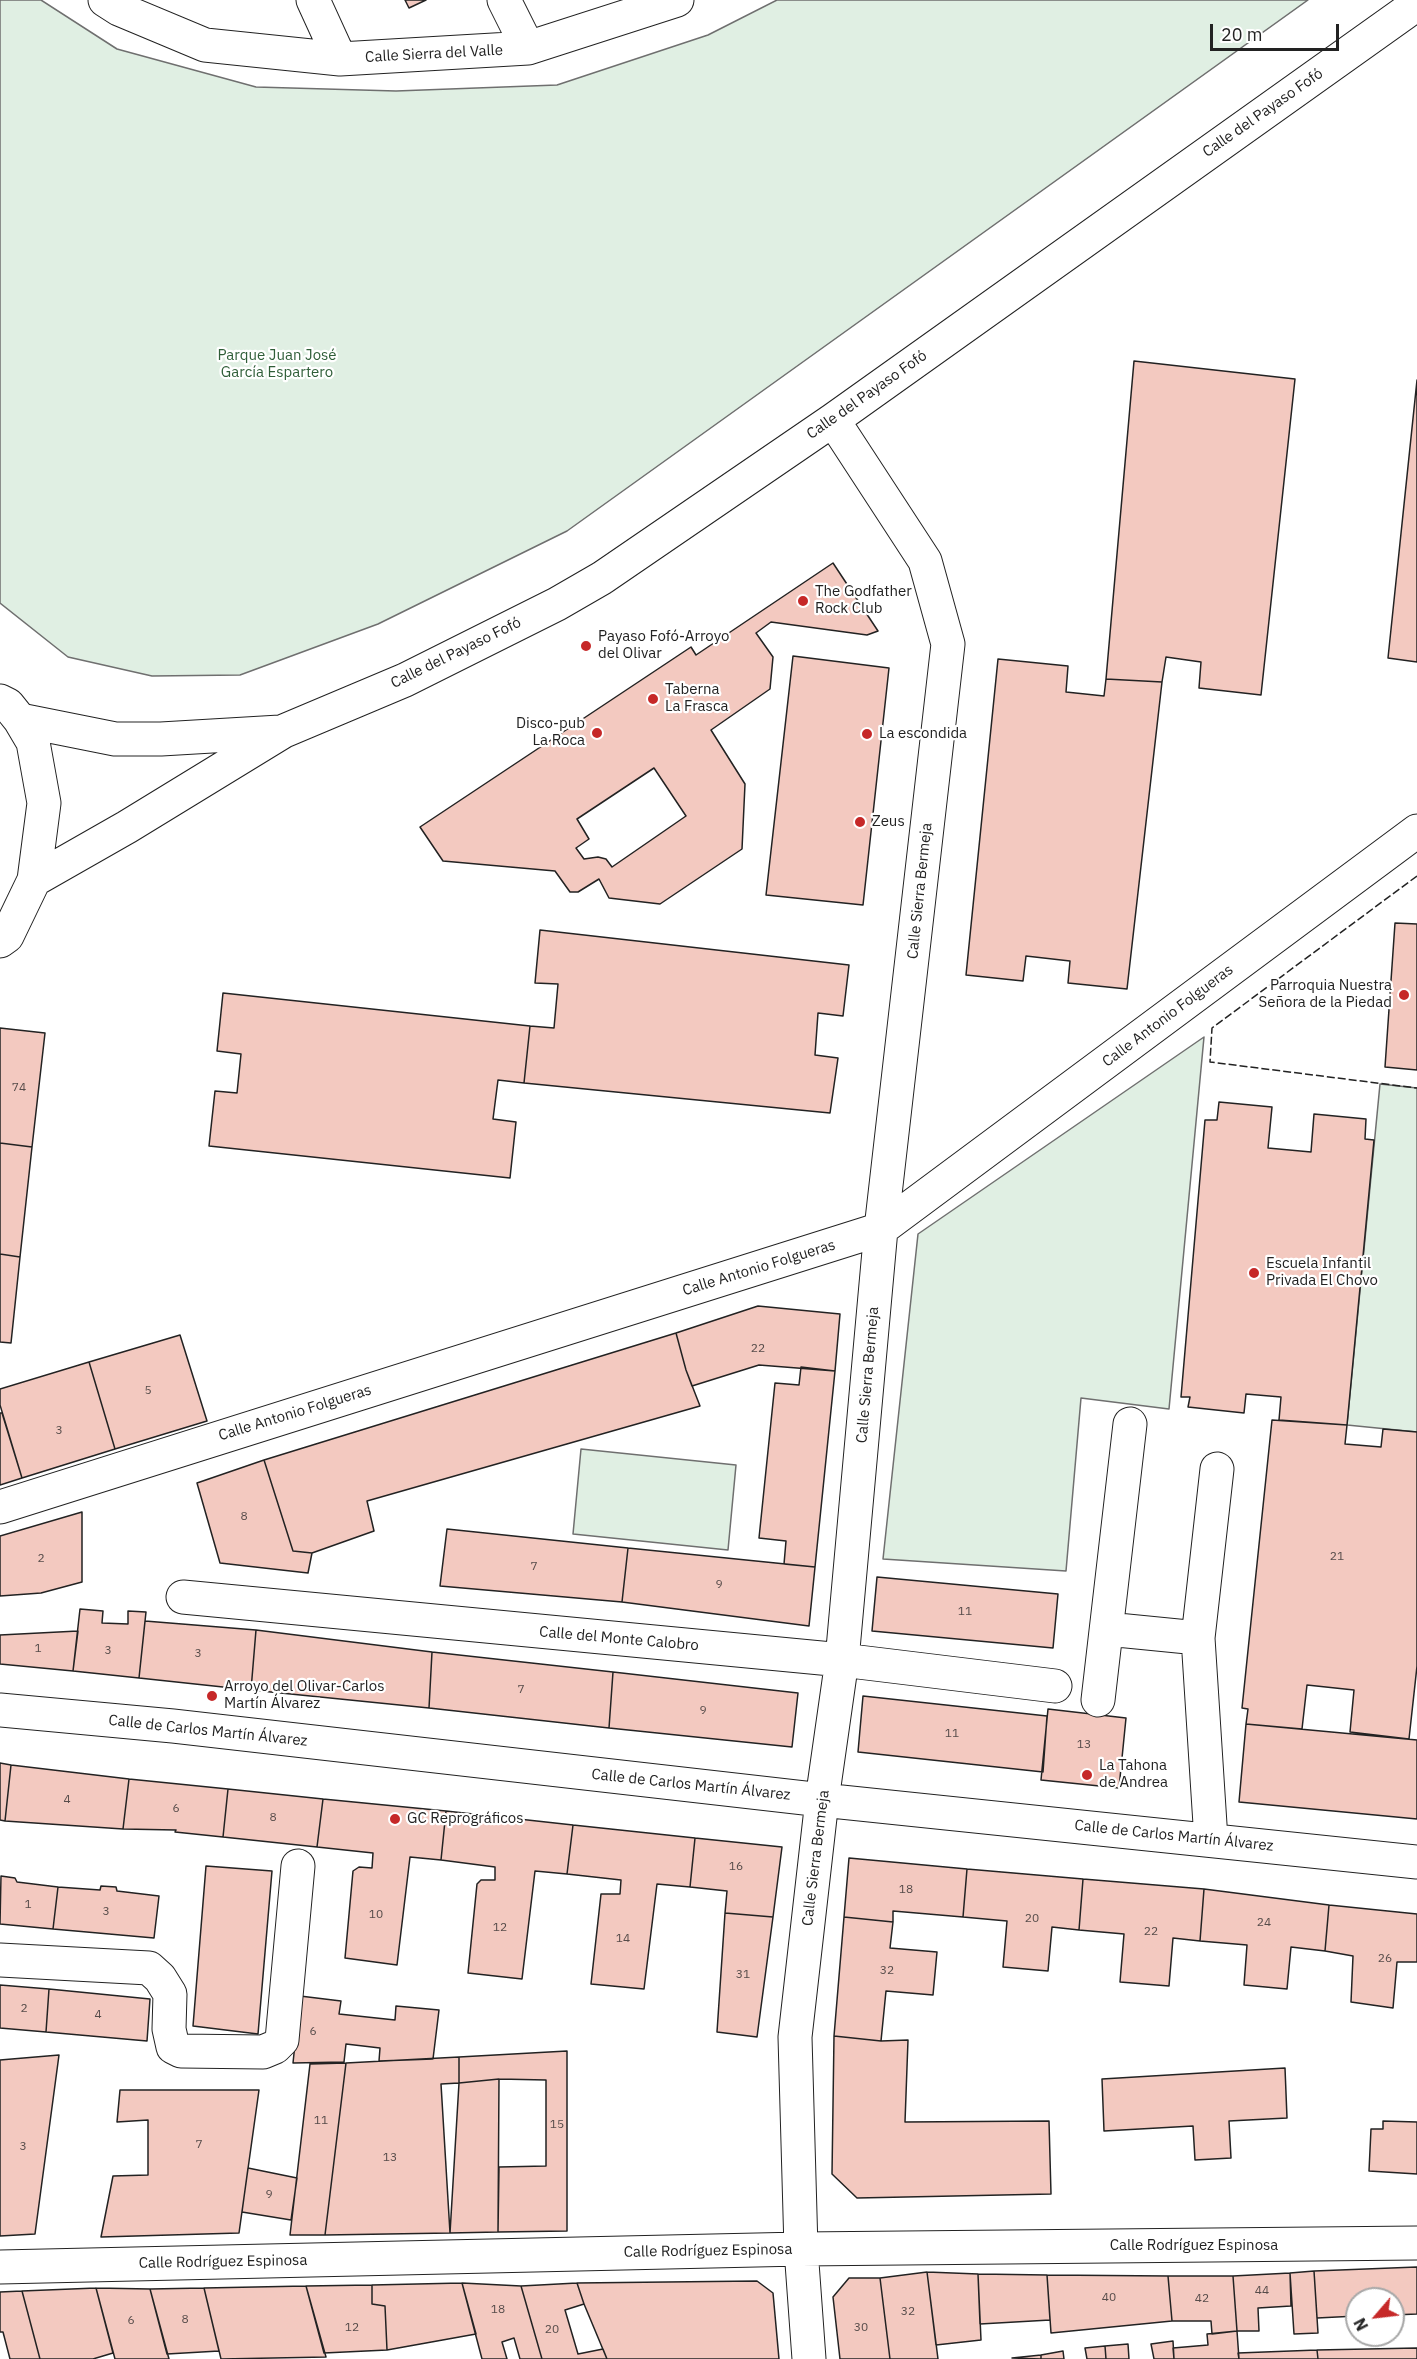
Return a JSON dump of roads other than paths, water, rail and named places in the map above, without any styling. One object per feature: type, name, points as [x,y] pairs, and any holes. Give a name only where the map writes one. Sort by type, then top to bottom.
[{"type":"street","name":"Calle Sierra del Valle","points":[[105,0],[118,9],[205,45],[340,59],[528,48],[677,0]]},
{"type":"street","points":[[313,0],[340,59]]},
{"type":"street","name":"Calle Sierra del Valle","points":[[504,0],[528,48]]},
{"type":"street","name":"Calle del Payaso Fofó","points":[[34,880],[128,827],[284,731],[405,680],[602,578],[833,420],[1417,4]]},
{"type":"street","name":"Calle Sierra Bermeja","points":[[809,2359],[801,2249],[795,2037],[822,1800],[842,1660],[881,1229],[948,644],[925,561],[833,420]]},
{"type":"street","points":[[0,941],[7,936],[34,880],[44,803],[33,742],[10,710]]},
{"type":"street","name":"Calle del Payaso Fofó","points":[[10,710],[115,739],[161,739],[284,731]]},
{"type":"street","name":"Calle Antonio Folgueras","points":[[0,1507],[881,1229],[1417,831]]},
{"type":"street","points":[[1098,1700],[1130,1424]]},
{"type":"street","points":[[1211,1840],[1198,1638],[1217,1469]]},
{"type":"street","name":"Calle del Monte Calobro","points":[[183,1598],[842,1660],[1055,1686]]},
{"type":"street","points":[[1107,1629],[1198,1638]]},
{"type":"street","name":"Calle de Carlos Martín Álvarez","points":[[0,1710],[173,1726],[822,1800],[1417,1862]]},
{"type":"street","points":[[0,1960],[150,1968],[160,1978],[170,1994],[169,2029],[173,2047],[181,2051],[263,2052],[275,2047],[282,2040],[298,1866]]},
{"type":"street","name":"Calle Rodríguez Espinosa","points":[[0,2267],[801,2249],[1417,2243]]},
{"type":"place","name":"The Godfather Rock Club","points":[[803,601]]},
{"type":"place","name":"Payaso Fofó-Arroyo del Olivar","points":[[586,646]]},
{"type":"place","name":"Taberna La Frasca","points":[[653,699]]},
{"type":"place","name":"Disco-pub La Roca","points":[[597,733]]},
{"type":"place","name":"La escondida","points":[[867,734]]},
{"type":"place","name":"Zeus","points":[[860,822]]},
{"type":"place","name":"Parroquia Nuestra Señora de la Piedad","points":[[1404,995]]},
{"type":"place","name":"Escuela Infantil Privada El Chovo","points":[[1254,1273]]},
{"type":"place","name":"Arroyo del Olivar-Carlos Martín Álvarez","points":[[212,1696]]},
{"type":"place","name":"La Tahona de Andrea","points":[[1087,1775]]},
{"type":"place","name":"GC Reprográficos","points":[[395,1819]]},
{"type":"park label","name":"Parque Juan José García Espartero","points":[[277,364]]}]
